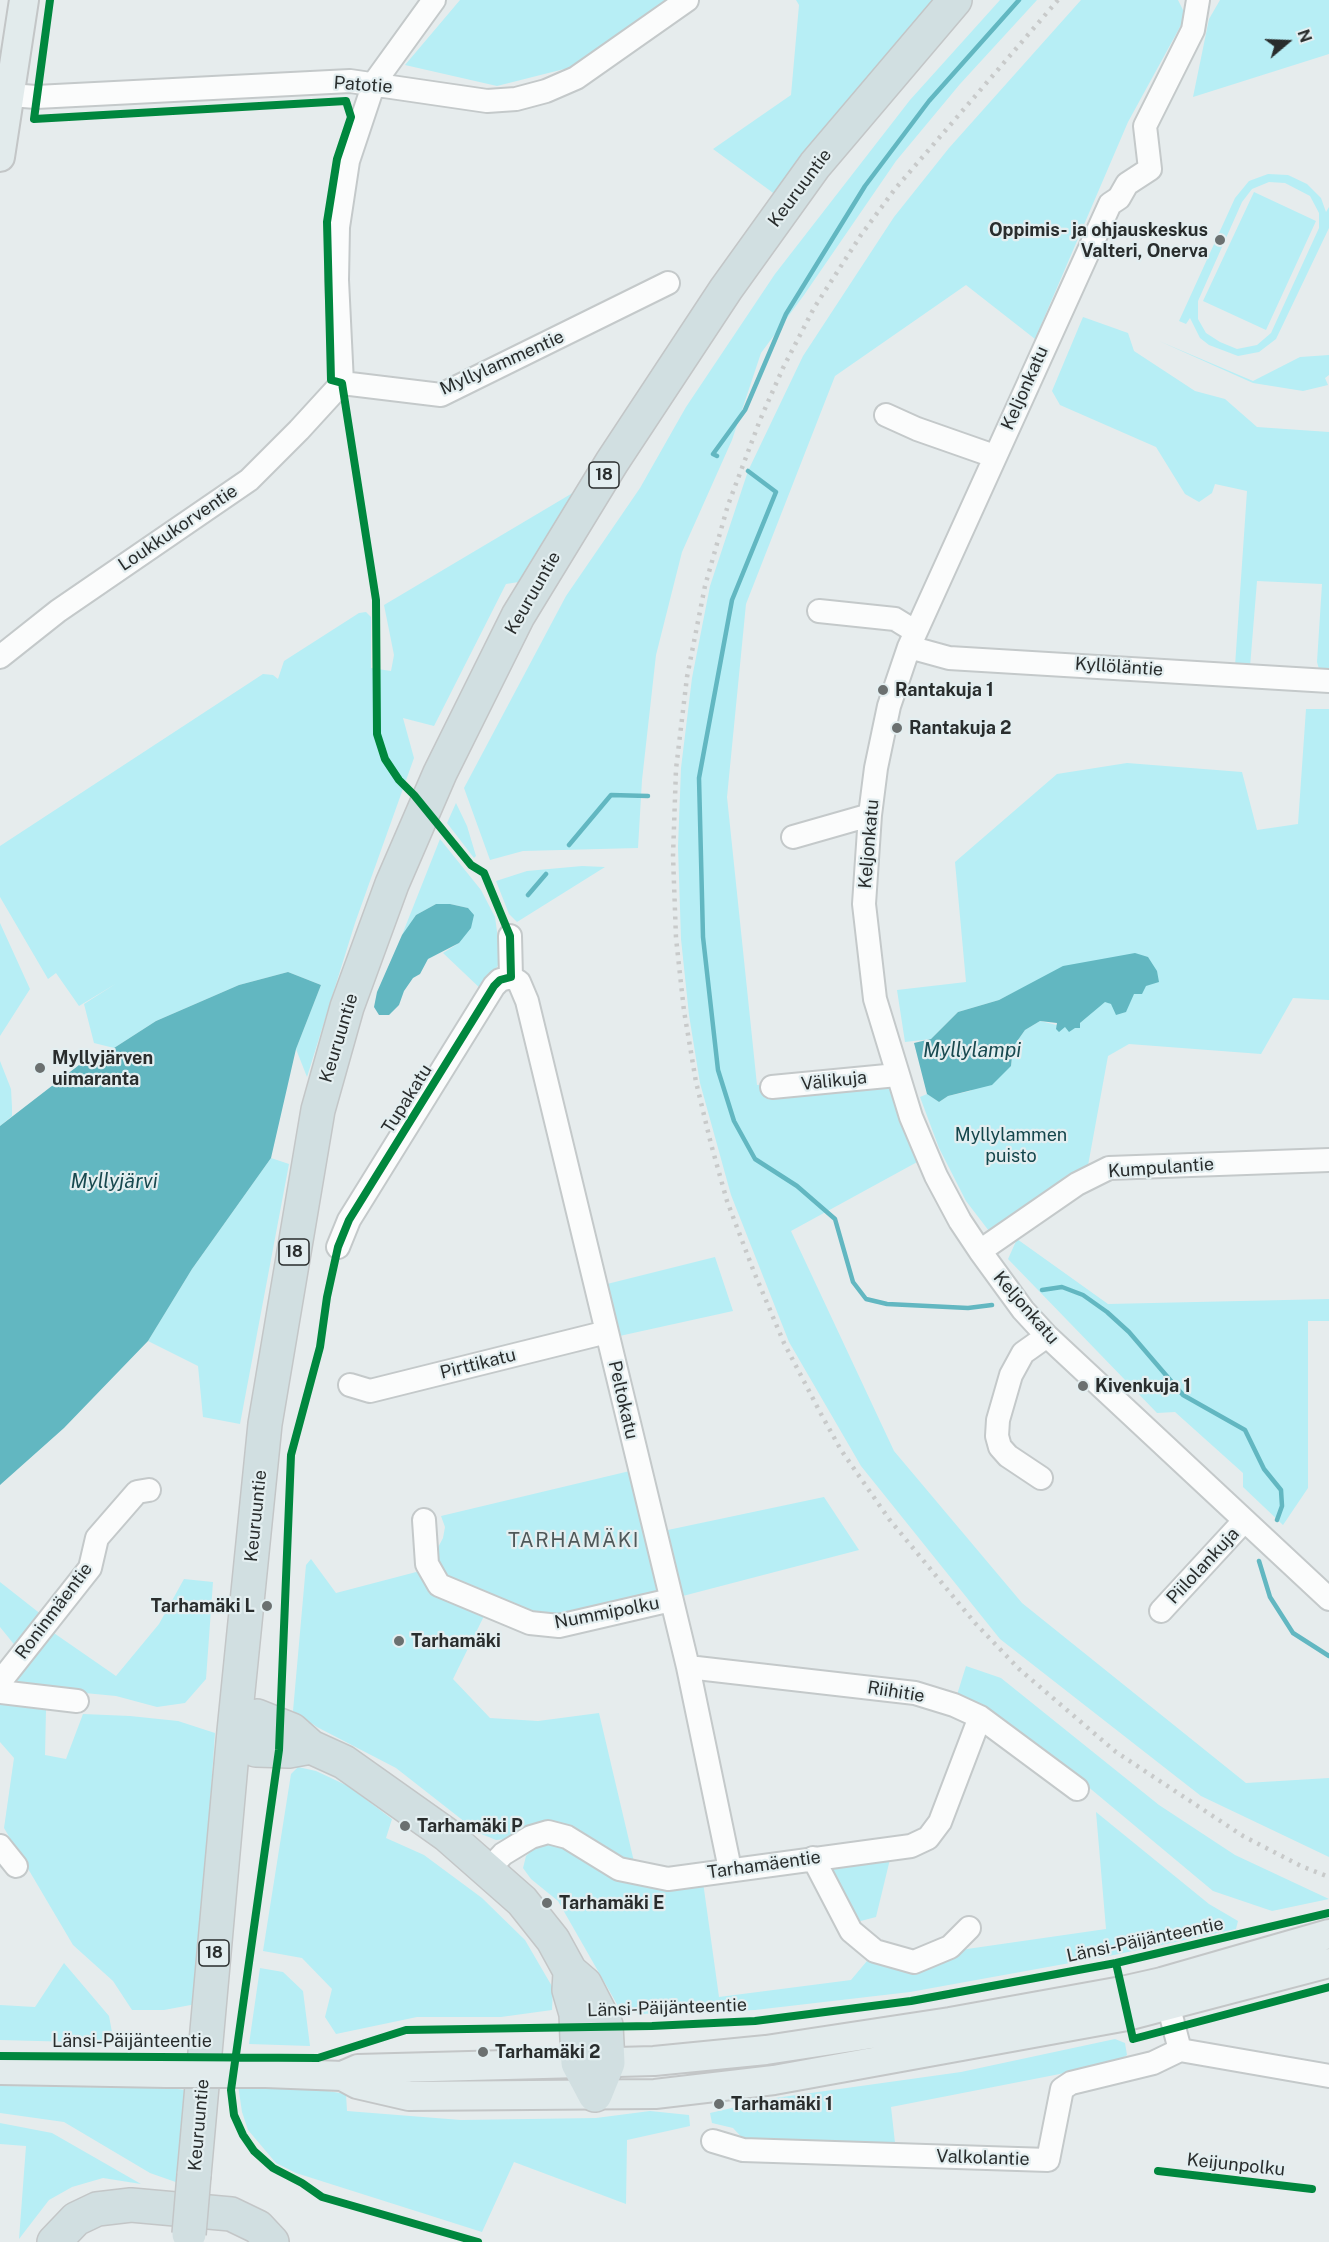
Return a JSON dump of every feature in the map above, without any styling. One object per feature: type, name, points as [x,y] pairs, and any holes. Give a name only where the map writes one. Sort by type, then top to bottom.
[{"type":"highway","name":"Keuruuntie","points":[[189,2238],[234,1731],[265,1424],[318,1110],[347,1007],[392,884],[440,773],[518,616],[612,462],[726,289],[816,165],[955,0]]},
{"type":"highway","points":[[234,1731],[257,1716],[292,1730],[311,1747],[344,1762],[391,1793],[489,1869],[535,1917],[553,1940],[570,1971],[569,1990],[593,2063],[595,2095]]},
{"type":"highway","points":[[54,2242],[76,2219],[97,2209],[131,2205],[231,2214],[258,2227],[272,2242]]},
{"type":"main road","points":[[0,157],[24,0]]},
{"type":"main road","name":"Länsi-Päijänteentie","points":[[342,2076],[358,2069],[593,2063],[766,2050],[950,2022],[1165,1994],[1329,1934]]},
{"type":"main road","name":"Länsi-Päijänteentie","points":[[0,2070],[342,2076],[357,2084],[409,2096],[656,2094],[774,2080],[1165,1994],[1329,1963]]},
{"type":"street","points":[[342,382],[338,227],[348,161],[374,83],[434,0]]},
{"type":"street","name":"Patotie","points":[[10,95],[48,97],[350,81],[487,100],[516,99],[546,91],[576,78],[687,0]]},
{"type":"street","name":"Keljonkatu","points":[[1198,0],[1193,30],[1145,126],[1150,169],[1127,184],[1119,198],[1110,204],[913,638],[889,706],[870,816],[864,904],[875,999],[911,1117],[936,1176],[960,1221],[980,1251],[1023,1310],[1047,1336],[1329,1599]]},
{"type":"street","name":"Myllylammentie","points":[[342,382],[441,395],[668,283]]},
{"type":"street","name":"Loukkukorventie","points":[[0,657],[67,604],[249,480],[299,430],[342,382]]},
{"type":"street","points":[[886,415],[917,429],[994,456]]},
{"type":"street","name":"Kyllöläntie","points":[[819,611],[896,619],[908,627],[913,638],[949,658],[1329,681]]},
{"type":"street","points":[[793,837],[870,816]]},
{"type":"street","name":"Peltokatu","points":[[510,936],[512,977],[519,982],[527,1001],[688,1667],[730,1869]]},
{"type":"street","name":"Tupakatu","points":[[338,1247],[349,1220],[494,986],[500,980],[512,977]]},
{"type":"street","name":"Välikuja","points":[[772,1087],[897,1075]]},
{"type":"street","name":"Kumpulantie","points":[[980,1251],[1077,1184],[1109,1168],[1329,1160]]},
{"type":"street","name":"Pirttikatu","points":[[350,1385],[370,1391],[607,1332]]},
{"type":"street","points":[[1041,1478],[1008,1456],[1000,1447],[997,1436],[998,1420],[1011,1375],[1023,1353],[1047,1336]]},
{"type":"street","name":"Roninmäentie","points":[[0,1682],[90,1568],[97,1538],[137,1492],[149,1490]]},
{"type":"street","name":"Nummipolku","points":[[424,1520],[427,1564],[440,1585],[530,1623],[559,1626],[670,1600]]},
{"type":"street","name":"Piilolankuja","points":[[1161,1611],[1244,1521]]},
{"type":"street","name":"Riihitie","points":[[688,1667],[915,1693],[954,1705],[980,1717],[1077,1789]]},
{"type":"street","points":[[0,1692],[77,1701]]},
{"type":"street","name":"Tarhamäentie","points":[[489,1869],[503,1854],[531,1837],[548,1832],[567,1837],[619,1869],[668,1879],[911,1846],[928,1838],[940,1822],[980,1717]]},
{"type":"street","points":[[0,1846],[16,1866]]},
{"type":"street","points":[[813,1858],[851,1931],[875,1951],[914,1962],[950,1947],[969,1928]]},
{"type":"street","points":[[1165,1994],[1179,2050],[1329,2076]]},
{"type":"street","name":"Valkolantie","points":[[713,2141],[743,2150],[1048,2160],[1062,2089],[1071,2083],[1153,2063],[1179,2050]]},
{"type":"green space","points":[[460,0],[674,0],[580,65],[497,86],[405,65]]},
{"type":"green space","points":[[796,0],[934,0],[776,195],[713,149],[791,95],[799,5]]},
{"type":"green space","points":[[1000,0],[1037,0],[960,84],[896,161],[804,295],[761,353],[732,440],[682,552],[656,655],[642,780],[638,848],[523,851],[490,860],[464,788],[566,596],[640,488],[686,407],[775,274],[910,100]]},
{"type":"green space","points":[[1081,0],[1178,0],[1186,16],[1128,122],[1035,339],[966,285],[835,376],[746,604],[727,797],[757,1085],[886,1069],[919,1161],[791,1231],[894,1451],[1022,1603],[1246,1783],[1329,1778],[1329,1857],[1201,1796],[1000,1639],[861,1466],[789,1342],[731,1195],[700,1083],[689,1015],[681,939],[678,847],[681,768],[692,678],[710,586],[748,471],[803,356],[894,217],[949,148]]},
{"type":"green space","points":[[1220,0],[1329,0],[1329,54],[1193,97],[1209,19]]},
{"type":"green space","points":[[1268,174],[1288,175],[1307,184],[1321,198],[1326,212],[1329,207],[1329,228],[1276,339],[1259,352],[1238,356],[1209,345],[1200,338],[1190,318],[1186,324],[1179,321],[1235,198],[1249,181]],"holes":[[[1269,182],[1285,183],[1310,196],[1319,213],[1319,228],[1271,333],[1257,345],[1237,349],[1206,333],[1198,319],[1198,301],[1242,202],[1252,189]]]},
{"type":"green space","points":[[1254,192],[1316,221],[1266,330],[1203,301]]},
{"type":"green space","points":[[1083,317],[1128,333],[1134,351],[1195,391],[1225,399],[1257,427],[1329,432],[1329,670],[1319,669],[1317,662],[1322,584],[1257,581],[1250,667],[1235,666],[1247,491],[1215,484],[1212,493],[1199,502],[1185,494],[1156,447],[1060,405],[1052,391]]},
{"type":"green space","points":[[1159,341],[1253,381],[1300,357],[1329,355],[1329,375],[1325,378],[1328,385],[1303,391],[1253,383]]},
{"type":"green space","points":[[581,488],[525,581],[506,584],[434,726],[403,718],[414,758],[355,923],[307,1077],[296,1049],[321,985],[288,972],[239,985],[156,1021],[114,1048],[94,1043],[84,1004],[117,983],[79,1006],[56,973],[48,979],[0,897],[0,846],[263,674],[273,675],[278,679],[284,661],[359,613],[366,612],[371,617],[371,668],[391,671],[394,655],[384,605]]},
{"type":"green space","name":"Myllylammen puisto","points":[[1306,709],[1329,709],[1329,1000],[1293,998],[1261,1054],[1129,1044],[1108,1056],[1087,1171],[1002,1228],[989,1231],[966,1201],[939,1148],[920,1097],[927,1094],[939,1102],[948,1096],[970,1091],[1011,1066],[1013,1047],[1025,1030],[1040,1021],[1065,1027],[1080,1023],[1105,1001],[1111,1004],[1134,994],[1023,988],[999,1000],[958,1012],[931,1039],[905,1042],[897,990],[966,982],[955,862],[1057,774],[1127,763],[1242,772],[1257,830],[1298,824]]},
{"type":"green space","points":[[456,803],[467,826],[476,856],[474,858],[447,823]]},
{"type":"green space","points":[[440,839],[481,890],[495,917],[501,960],[483,991],[443,953],[459,943],[468,908],[436,904],[416,915],[402,935]]},
{"type":"green space","points":[[582,866],[605,867],[517,922],[509,914],[496,881],[527,871]]},
{"type":"green space","points":[[0,923],[30,989],[0,1036]]},
{"type":"green space","points":[[0,1061],[11,1089],[12,1116],[0,1126]]},
{"type":"green space","points":[[271,1158],[289,1164],[240,1424],[203,1417],[198,1366],[148,1341],[192,1269]]},
{"type":"green space","points":[[1017,1239],[1108,1304],[1329,1299],[1329,1321],[1308,1321],[1308,1488],[1283,1525],[1243,1487],[1243,1473],[1175,1412],[1157,1413],[1008,1259]]},
{"type":"green space","points":[[715,1257],[733,1311],[615,1337],[603,1285]]},
{"type":"green space","points":[[634,1470],[659,1578],[656,1592],[645,1598],[558,1616],[531,1615],[447,1580],[434,1555],[443,1538],[445,1527],[441,1516]]},
{"type":"green space","points":[[824,1497],[859,1550],[679,1597],[663,1531]]},
{"type":"green space","points":[[311,1559],[336,1593],[420,1571],[484,1616],[453,1679],[490,1718],[538,1721],[599,1713],[635,1866],[575,1832],[496,1840],[479,1833],[396,1768],[317,1727],[293,1711],[306,1565]]},
{"type":"green space","points":[[184,1579],[213,1582],[206,1679],[185,1703],[157,1707],[116,1696],[22,1687],[15,1678],[51,1631],[116,1676],[159,1624]]},
{"type":"green space","points":[[0,1582],[42,1615],[17,1648],[0,1627]]},
{"type":"green space","points":[[966,1666],[1001,1678],[1159,1805],[1235,1855],[1329,1899],[1272,1911],[1213,1891],[1080,1780],[956,1698]]},
{"type":"green space","points":[[0,1704],[46,1710],[45,1755],[66,1759],[83,1714],[178,1721],[215,1733],[196,2004],[164,2010],[132,2010],[113,1981],[73,1945],[4,1828],[14,1758],[0,1742]]},
{"type":"green space","points":[[298,1767],[316,1771],[348,1786],[392,1819],[386,1838],[424,1855],[482,1898],[525,1940],[553,1988],[552,2010],[501,2017],[417,2017],[336,2034],[325,2017],[332,1989],[302,1958],[263,1951],[291,1774]]},
{"type":"green space","points":[[1096,1812],[1209,1904],[1238,1921],[1236,1929],[1114,1955],[910,1992],[755,2010],[640,2014],[618,2006],[558,1901],[531,1879],[523,1868],[526,1856],[535,1847],[551,1844],[703,1882],[719,1997],[851,1980],[872,1955],[960,1950],[1106,1929]]},
{"type":"green space","points":[[891,1855],[876,1917],[853,1923],[825,1865]]},
{"type":"green space","points":[[64,1963],[109,2016],[114,2043],[0,2040],[0,2005],[35,2007]]},
{"type":"green space","points":[[260,1968],[283,1972],[303,1991],[310,2046],[249,2044]]},
{"type":"green space","points":[[1115,2039],[1125,2043],[1127,2055],[1116,2063],[891,2107],[896,2152],[747,2143],[733,2128],[712,2123],[710,2113],[775,2098],[961,2072]]},
{"type":"green space","points":[[279,2083],[346,2094],[347,2111],[461,2120],[596,2118],[650,2111],[689,2115],[690,2126],[627,2140],[626,2204],[514,2162],[482,2232],[296,2173],[276,2163],[248,2130],[242,2112],[238,2085]]},
{"type":"green space","points":[[0,2086],[169,2088],[194,2091],[187,2186],[150,2173],[64,2122],[0,2113]]},
{"type":"green space","points":[[0,2123],[52,2133],[141,2184],[103,2178],[72,2187],[49,2200],[19,2239],[26,2146],[0,2144]]},
{"type":"water","points":[[436,904],[468,908],[474,915],[471,928],[459,943],[428,959],[420,974],[413,978],[404,991],[399,1005],[389,1015],[379,1015],[374,1007],[377,992],[402,935],[416,915]]},
{"type":"water","name":"Myllylampi","points":[[1135,953],[1148,957],[1157,971],[1159,982],[1146,986],[1142,994],[1134,994],[1126,1012],[1116,1015],[1111,1004],[1105,1002],[1080,1023],[1080,1028],[1069,1032],[1065,1027],[1059,1032],[1056,1029],[1057,1023],[1040,1021],[1025,1030],[1013,1047],[1011,1066],[992,1085],[948,1096],[939,1102],[927,1094],[914,1043],[931,1039],[958,1012],[999,1000],[1063,966]]},
{"type":"water","name":"Myllyjärvi","points":[[288,972],[321,985],[296,1049],[271,1158],[192,1269],[148,1341],[64,1428],[0,1485],[0,1126],[79,1065],[114,1048],[156,1021],[239,985]]},
{"type":"waterway","points":[[717,456],[713,454],[745,410],[786,314],[865,186],[929,101],[1019,0]]},
{"type":"waterway","points":[[748,471],[776,492],[732,600],[699,778],[703,937],[718,1070],[734,1121],[755,1159],[797,1186],[835,1219],[853,1282],[866,1299],[887,1304],[968,1308],[992,1305]]},
{"type":"waterway","points":[[569,845],[611,795],[648,796]]},
{"type":"waterway","points":[[528,895],[546,874]]},
{"type":"waterway","points":[[1042,1290],[1062,1287],[1083,1295],[1129,1332],[1183,1395],[1245,1430],[1264,1469],[1281,1490],[1282,1506],[1277,1520]]},
{"type":"waterway","points":[[1259,1561],[1270,1597],[1293,1633],[1329,1656]]},
{"type":"railway","points":[[1058,0],[895,189],[861,235],[814,308],[783,368],[760,420],[728,505],[705,586],[687,677],[676,769],[673,856],[676,938],[684,1011],[696,1082],[711,1144],[727,1201],[754,1272],[784,1343],[821,1414],[841,1450],[889,1519],[975,1623],[1019,1669],[1116,1752],[1243,1836],[1301,1866],[1329,1877]]},
{"type":"cycle path","points":[[50,0],[34,119],[346,101],[351,117],[337,159],[327,222],[331,380],[342,383],[376,600],[377,734],[385,759],[399,780],[471,865],[484,873],[510,936],[511,977],[500,980],[494,986],[349,1220],[338,1247],[327,1297],[320,1347],[291,1455],[279,1750],[231,2090],[234,2115],[243,2135],[254,2151],[273,2168],[302,2183],[322,2197],[478,2242]]},
{"type":"cycle path","points":[[0,2056],[318,2058],[406,2030],[652,2026],[755,2021],[911,2001],[1116,1963],[1329,1913]]},
{"type":"cycle path","points":[[1116,1963],[1133,2039],[1329,1987]]},
{"type":"cycle path","name":"Keijunpolku","points":[[1158,2171],[1312,2189]]},
{"type":"place","name":"Oppimis- ja ohjauskeskus Valteri, Onerva","points":[[1220,240]]},
{"type":"place","name":"Rantakuja 1","points":[[883,690]]},
{"type":"place","name":"Rantakuja 2","points":[[897,728]]},
{"type":"place","name":"Myllyjärven uimaranta","points":[[40,1068]]},
{"type":"place","name":"Kivenkuja 1","points":[[1083,1386]]},
{"type":"place","name":"Tarhamäki L","points":[[267,1606]]},
{"type":"place","name":"Tarhamäki","points":[[399,1641]]},
{"type":"place","name":"Tarhamäki P","points":[[405,1826]]},
{"type":"place","name":"Tarhamäki E","points":[[547,1903]]},
{"type":"place","name":"Tarhamäki 2","points":[[483,2052]]},
{"type":"place","name":"Tarhamäki 1","points":[[719,2104]]},
{"type":"district","name":"TARHAMÄKI","points":[[574,1541]]}]
